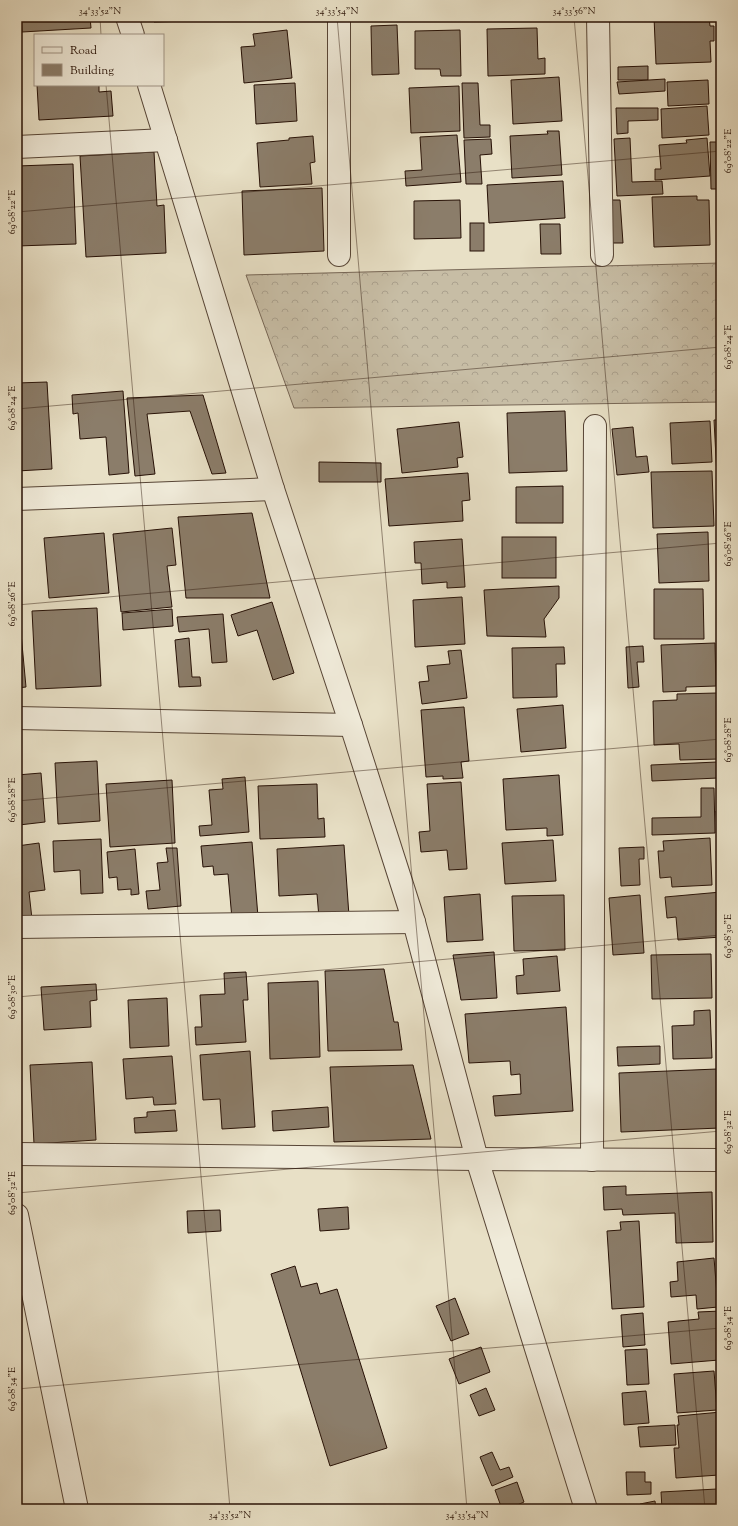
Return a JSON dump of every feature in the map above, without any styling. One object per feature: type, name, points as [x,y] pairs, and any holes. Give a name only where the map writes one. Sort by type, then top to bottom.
[{"type":"street","points":[[127,17],[133,34]]},
{"type":"street","points":[[339,17],[339,255]]},
{"type":"street","points":[[598,17],[602,255]]},
{"type":"street","points":[[149,86],[273,489],[414,922],[477,1160],[586,1509]]},
{"type":"street","points":[[17,147],[166,140]]},
{"type":"street","points":[[592,1160],[595,426]]},
{"type":"street","points":[[17,499],[273,489]]},
{"type":"street","points":[[17,718],[351,725]]},
{"type":"street","points":[[17,927],[414,922]]},
{"type":"street","points":[[17,1154],[477,1160],[721,1160]]},
{"type":"street","points":[[17,1215],[77,1509]]},
{"type":"green space","points":[[721,263],[721,402],[294,408],[246,275]]},
{"type":"building","points":[[21,17],[90,17],[91,28],[22,32]]},
{"type":"building","points":[[152,17],[190,17],[190,21],[154,22]]},
{"type":"building","points":[[654,17],[709,17],[710,26],[714,26],[714,41],[710,41],[711,62],[656,64]]},
{"type":"building","points":[[397,25],[399,74],[372,75],[371,26]]},
{"type":"building","points":[[537,28],[538,59],[545,58],[545,74],[488,76],[487,29]]},
{"type":"building","points":[[287,30],[292,78],[244,83],[241,47],[255,46],[253,34]]},
{"type":"building","points":[[460,30],[461,76],[441,76],[440,69],[415,69],[415,31]]},
{"type":"building","points":[[648,66],[648,80],[618,80],[618,67]]},
{"type":"building","points":[[559,77],[562,121],[513,124],[511,80]]},
{"type":"building","points":[[665,79],[665,91],[619,94],[617,82]]},
{"type":"building","points":[[708,80],[709,104],[668,106],[667,82]]},
{"type":"building","points":[[295,83],[297,121],[256,124],[254,85]]},
{"type":"building","points":[[462,83],[478,83],[480,125],[490,125],[490,137],[464,138]]},
{"type":"building","points":[[717,84],[721,84],[721,111],[718,111]]},
{"type":"building","points":[[37,86],[99,86],[99,92],[111,91],[113,116],[39,120]]},
{"type":"building","points":[[459,86],[460,131],[411,133],[409,88]]},
{"type":"building","points":[[707,106],[709,135],[662,138],[661,109]]},
{"type":"building","points":[[616,108],[658,108],[658,120],[628,121],[628,133],[617,134]]},
{"type":"building","points":[[547,131],[559,131],[562,175],[512,178],[510,136],[548,134]]},
{"type":"building","points":[[457,135],[461,182],[406,186],[405,171],[422,170],[420,137]]},
{"type":"building","points":[[313,136],[315,162],[310,163],[312,184],[260,187],[257,143]]},
{"type":"building","points":[[630,138],[632,182],[662,181],[663,194],[617,196],[614,139]]},
{"type":"building","points":[[707,138],[710,176],[655,180],[655,169],[661,169],[659,145],[687,143],[686,140]]},
{"type":"building","points":[[491,139],[492,154],[480,155],[482,184],[466,184],[464,140]]},
{"type":"building","points":[[710,142],[721,142],[721,189],[711,189]]},
{"type":"building","points":[[154,152],[157,206],[164,205],[166,253],[86,257],[80,156]]},
{"type":"building","points":[[73,164],[76,244],[17,246],[17,166]]},
{"type":"building","points":[[563,181],[565,218],[489,223],[487,185]]},
{"type":"building","points":[[322,188],[324,251],[244,255],[242,191]]},
{"type":"building","points":[[697,196],[697,200],[709,200],[710,245],[654,247],[652,197]]},
{"type":"building","points":[[460,200],[461,238],[414,239],[414,201]]},
{"type":"building","points":[[608,200],[620,200],[623,243],[611,243]]},
{"type":"building","points":[[470,223],[484,223],[484,251],[470,251]]},
{"type":"building","points":[[540,224],[560,224],[561,254],[541,254]]},
{"type":"building","points":[[47,382],[52,469],[17,471],[17,383]]},
{"type":"building","points":[[123,391],[129,473],[109,475],[106,437],[80,439],[78,413],[73,414],[72,395]]},
{"type":"building","points":[[203,395],[226,473],[212,474],[190,411],[147,414],[155,474],[135,476],[127,398]]},
{"type":"building","points":[[565,411],[567,471],[509,473],[507,413]]},
{"type":"building","points":[[714,420],[721,420],[721,476],[717,477]]},
{"type":"building","points":[[710,421],[712,462],[672,464],[670,423]]},
{"type":"building","points":[[459,422],[463,457],[457,458],[458,467],[402,473],[397,429]]},
{"type":"building","points":[[633,427],[636,457],[647,456],[649,472],[617,475],[612,429]]},
{"type":"building","points":[[319,462],[381,463],[381,482],[319,482]]},
{"type":"building","points":[[712,471],[714,526],[653,528],[651,472]]},
{"type":"building","points":[[468,473],[470,500],[462,501],[463,521],[389,526],[385,479]]},
{"type":"building","points":[[563,486],[563,523],[516,523],[516,487]]},
{"type":"building","points":[[252,513],[270,598],[186,598],[178,517]]},
{"type":"building","points":[[172,528],[176,565],[167,566],[172,607],[121,612],[113,534]]},
{"type":"building","points":[[708,532],[709,581],[659,583],[657,534]]},
{"type":"building","points":[[104,533],[109,593],[49,598],[44,538]]},
{"type":"building","points":[[502,537],[556,537],[556,578],[502,578]]},
{"type":"building","points":[[462,539],[465,587],[447,588],[447,582],[422,584],[421,563],[415,563],[414,542]]},
{"type":"building","points":[[559,586],[559,598],[544,619],[546,637],[487,636],[484,590]]},
{"type":"building","points":[[654,589],[703,589],[704,639],[654,639]]},
{"type":"building","points":[[462,597],[465,644],[415,647],[413,600]]},
{"type":"building","points":[[272,602],[294,673],[273,680],[257,630],[238,636],[231,615]]},
{"type":"building","points":[[97,608],[101,686],[36,689],[32,611]]},
{"type":"building","points":[[172,609],[173,626],[123,630],[122,613]]},
{"type":"building","points":[[17,612],[19,612],[26,687],[17,688]]},
{"type":"building","points":[[223,614],[227,662],[212,663],[209,629],[179,632],[177,617]]},
{"type":"building","points":[[189,638],[192,677],[200,677],[201,686],[179,687],[175,640]]},
{"type":"building","points":[[715,643],[716,686],[686,687],[686,691],[663,692],[661,645]]},
{"type":"building","points":[[643,646],[644,662],[637,662],[639,687],[628,688],[626,647]]},
{"type":"building","points":[[564,647],[565,664],[556,664],[557,697],[513,698],[512,648]]},
{"type":"building","points":[[461,650],[467,698],[422,704],[419,682],[429,681],[427,666],[450,664],[448,651]]},
{"type":"building","points":[[717,693],[720,759],[680,760],[679,744],[654,745],[653,701],[677,700],[677,694]]},
{"type":"building","points":[[563,705],[566,748],[521,752],[517,709]]},
{"type":"building","points":[[464,707],[469,761],[461,762],[463,778],[443,779],[443,776],[426,777],[421,710]]},
{"type":"building","points":[[97,761],[100,821],[58,824],[55,763]]},
{"type":"building","points":[[717,762],[718,778],[652,781],[651,765]]},
{"type":"building","points":[[41,773],[45,822],[19,825],[17,775]]},
{"type":"building","points":[[559,775],[563,835],[547,836],[547,828],[506,830],[503,779]]},
{"type":"building","points":[[245,777],[249,832],[200,836],[199,826],[212,825],[209,790],[223,789],[222,779]]},
{"type":"building","points":[[172,780],[175,843],[110,847],[106,784]]},
{"type":"building","points":[[461,782],[467,869],[449,870],[447,850],[421,852],[419,832],[430,831],[427,784]]},
{"type":"building","points":[[317,784],[318,819],[324,818],[325,837],[260,839],[258,786]]},
{"type":"building","points":[[701,788],[714,788],[715,833],[652,835],[652,818],[701,817]]},
{"type":"building","points":[[716,811],[721,811],[721,834],[717,834]]},
{"type":"building","points":[[710,838],[712,885],[672,887],[671,877],[660,878],[658,851],[664,851],[663,841]]},
{"type":"building","points":[[101,839],[103,893],[81,894],[80,870],[54,872],[53,841]]},
{"type":"building","points":[[553,840],[556,881],[505,884],[502,843]]},
{"type":"building","points":[[252,842],[258,917],[232,919],[228,874],[214,875],[213,866],[203,867],[201,846]]},
{"type":"building","points":[[39,843],[45,890],[29,892],[32,919],[17,921],[17,846]]},
{"type":"building","points":[[344,845],[349,916],[319,918],[317,894],[279,896],[277,849]]},
{"type":"building","points":[[644,847],[644,859],[639,859],[640,885],[621,886],[619,848]]},
{"type":"building","points":[[166,848],[177,848],[181,906],[148,909],[146,891],[160,890],[157,863],[168,862]]},
{"type":"building","points":[[135,849],[139,894],[131,895],[131,889],[118,890],[117,877],[109,878],[107,852]]},
{"type":"building","points":[[721,892],[721,937],[678,940],[676,917],[667,918],[665,897]]},
{"type":"building","points":[[480,894],[483,940],[447,942],[444,897]]},
{"type":"building","points":[[564,895],[565,950],[514,951],[512,896]]},
{"type":"building","points":[[640,895],[644,953],[613,955],[609,898]]},
{"type":"building","points":[[494,952],[497,998],[461,1000],[453,955]]},
{"type":"building","points":[[711,954],[712,998],[652,999],[651,955]]},
{"type":"building","points":[[557,956],[560,991],[517,994],[516,976],[524,975],[523,959]]},
{"type":"building","points":[[384,969],[394,1022],[398,1022],[402,1050],[328,1051],[325,971]]},
{"type":"building","points":[[246,972],[248,1000],[243,1000],[246,1042],[196,1045],[195,1027],[202,1027],[200,995],[225,994],[224,973]]},
{"type":"building","points":[[318,981],[320,1057],[270,1059],[268,983]]},
{"type":"building","points":[[96,984],[97,1000],[90,1001],[91,1027],[44,1030],[41,987]]},
{"type":"building","points":[[167,998],[169,1046],[130,1048],[128,1000]]},
{"type":"building","points":[[717,1004],[721,1004],[721,1036],[719,1036]]},
{"type":"building","points":[[566,1007],[573,1111],[495,1116],[493,1096],[521,1094],[520,1074],[511,1075],[510,1061],[469,1063],[465,1014]]},
{"type":"building","points":[[710,1010],[712,1058],[673,1059],[672,1026],[694,1025],[694,1011]]},
{"type":"building","points":[[660,1046],[660,1064],[618,1066],[617,1047]]},
{"type":"building","points":[[250,1051],[255,1127],[222,1129],[220,1099],[203,1100],[200,1055]]},
{"type":"building","points":[[172,1056],[176,1104],[154,1105],[153,1097],[126,1099],[123,1059]]},
{"type":"building","points":[[92,1062],[96,1140],[34,1144],[30,1065]]},
{"type":"building","points":[[413,1065],[431,1139],[334,1142],[330,1067]]},
{"type":"building","points":[[717,1069],[720,1128],[621,1132],[619,1073]]},
{"type":"building","points":[[328,1107],[329,1127],[273,1131],[272,1111]]},
{"type":"building","points":[[175,1110],[177,1131],[135,1133],[134,1118],[147,1117],[147,1112]]},
{"type":"building","points":[[626,1186],[626,1195],[712,1192],[713,1242],[676,1243],[675,1213],[623,1215],[622,1209],[604,1210],[603,1187]]},
{"type":"building","points":[[348,1207],[349,1229],[320,1231],[318,1209]]},
{"type":"building","points":[[220,1210],[221,1231],[188,1233],[187,1211]]},
{"type":"building","points":[[639,1221],[644,1307],[612,1309],[607,1231],[621,1230],[620,1222]]},
{"type":"building","points":[[714,1258],[718,1307],[697,1309],[696,1295],[671,1297],[670,1282],[678,1281],[677,1262]]},
{"type":"building","points":[[295,1266],[301,1287],[317,1283],[320,1294],[337,1289],[387,1448],[330,1466],[271,1274]]},
{"type":"building","points":[[455,1298],[469,1334],[451,1341],[436,1306]]},
{"type":"building","points":[[721,1311],[721,1371],[719,1360],[671,1364],[668,1322],[699,1319],[698,1312]]},
{"type":"building","points":[[643,1313],[645,1345],[623,1347],[621,1315]]},
{"type":"building","points":[[481,1347],[490,1372],[459,1384],[449,1359]]},
{"type":"building","points":[[647,1349],[649,1384],[627,1385],[625,1350]]},
{"type":"building","points":[[714,1371],[717,1410],[677,1413],[674,1374]]},
{"type":"building","points":[[486,1388],[495,1410],[479,1416],[470,1395]]},
{"type":"building","points":[[646,1391],[649,1423],[624,1425],[622,1393]]},
{"type":"building","points":[[721,1412],[721,1469],[718,1469],[719,1475],[676,1478],[674,1448],[679,1448],[677,1425],[679,1425],[678,1416]]},
{"type":"building","points":[[675,1425],[676,1445],[640,1447],[638,1427]]},
{"type":"building","points":[[492,1452],[500,1470],[509,1467],[513,1477],[492,1486],[480,1457]]},
{"type":"building","points":[[626,1472],[645,1472],[645,1482],[651,1482],[651,1494],[627,1495]]},
{"type":"building","points":[[517,1482],[524,1502],[515,1506],[516,1509],[502,1509],[495,1490]]},
{"type":"building","points":[[717,1489],[718,1509],[662,1509],[661,1492]]},
{"type":"building","points":[[655,1501],[656,1509],[641,1509],[640,1504]]}]
